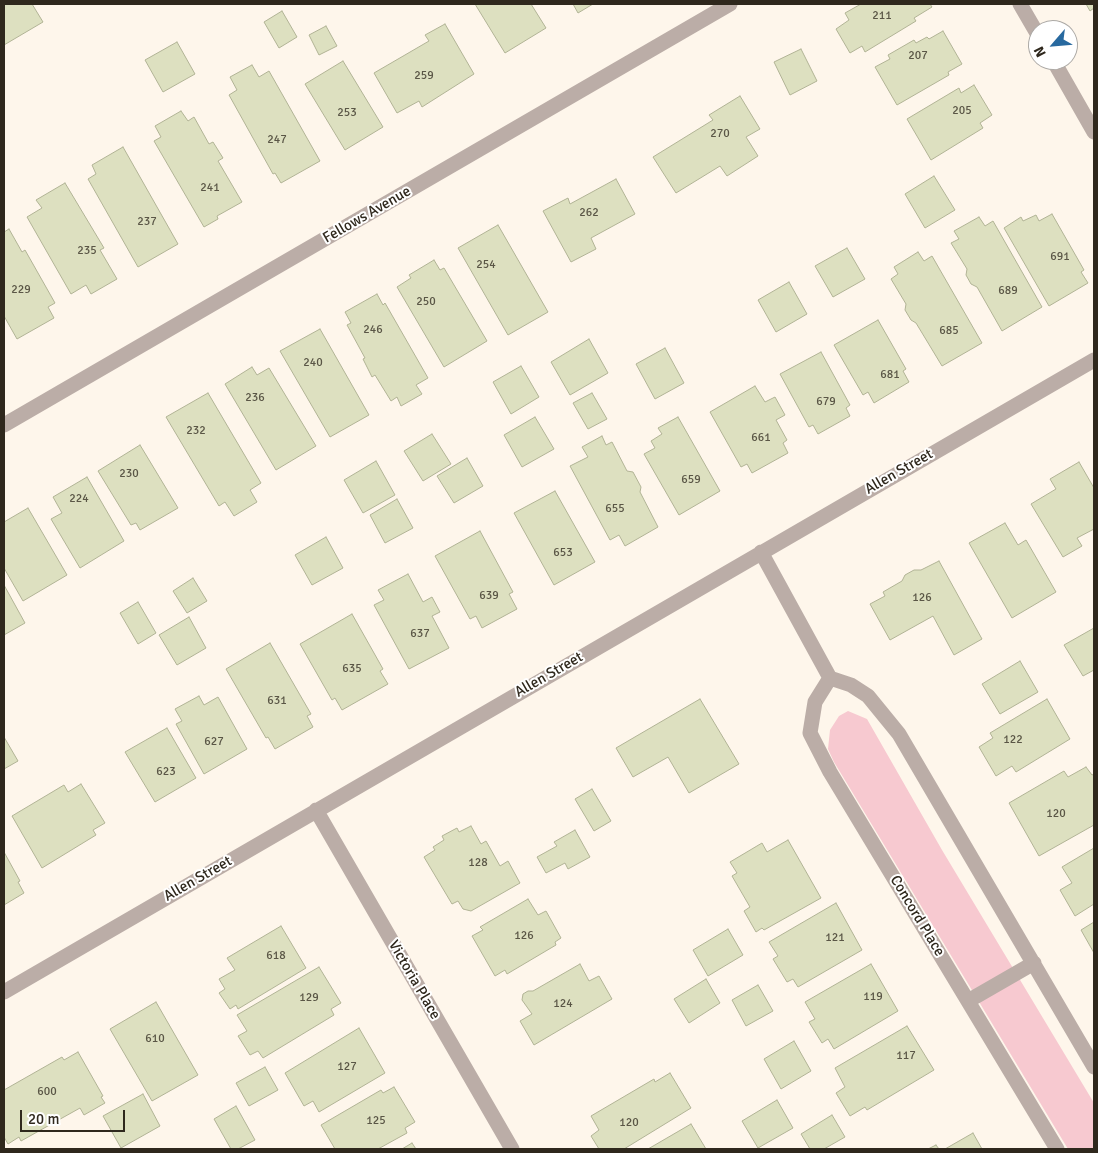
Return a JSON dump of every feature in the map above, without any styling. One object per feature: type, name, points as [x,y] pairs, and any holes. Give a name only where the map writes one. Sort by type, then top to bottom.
[{"type":"street","name":"Fellows Avenue","points":[[4,426],[730,4]]},
{"type":"street","points":[[1020,4],[1029,20]]},
{"type":"street","points":[[1059,70],[1094,132]]},
{"type":"street","name":"Allen Street","points":[[4,992],[1094,360]]},
{"type":"street","points":[[761,552],[830,678],[851,685],[868,696],[899,734],[1094,1067]]},
{"type":"street","name":"Concord Place","points":[[830,678],[815,702],[810,733],[830,772],[1057,1149]]},
{"type":"street","name":"Victoria Place","points":[[316,810],[512,1149]]},
{"type":"street","points":[[968,1001],[1034,964]]},
{"type":"shaded area","points":[[848,711],[867,719],[942,850],[1094,1103],[1094,1149],[1068,1149],[834,762],[828,749],[830,730],[839,716]]},
{"type":"building","points":[[4,4],[32,4],[43,22],[4,45]]},
{"type":"building","points":[[475,4],[531,4],[546,28],[505,53]]},
{"type":"building","points":[[573,4],[593,4],[578,13]]},
{"type":"building","points":[[861,4],[930,4],[932,7],[914,18],[916,21],[865,52],[862,46],[850,53],[836,29],[849,20],[845,13]]},
{"type":"building","points":[[1086,4],[1094,4],[1094,8],[1090,11]]},
{"type":"building","points":[[282,11],[297,37],[279,48],[264,22]]},
{"type":"building","points":[[445,24],[474,74],[422,107],[419,101],[397,113],[374,73],[429,41],[425,35]]},
{"type":"building","points":[[326,26],[337,46],[319,55],[309,35]]},
{"type":"building","points":[[943,31],[962,64],[948,72],[949,75],[897,105],[875,67],[890,59],[888,55],[914,40],[916,43],[927,37],[929,39]]},
{"type":"building","points":[[177,42],[195,74],[163,92],[145,60]]},
{"type":"building","points":[[801,49],[817,81],[790,95],[774,62]]},
{"type":"building","points":[[343,61],[383,127],[345,150],[305,84]]},
{"type":"building","points":[[252,65],[259,77],[269,71],[320,161],[281,183],[275,173],[273,174],[229,95],[237,90],[230,77]]},
{"type":"building","points":[[974,85],[992,115],[980,123],[983,128],[931,160],[907,119],[959,88],[961,93]]},
{"type":"building","points":[[740,96],[760,129],[746,137],[758,156],[727,176],[720,166],[676,193],[653,157],[713,120],[709,115]]},
{"type":"building","points":[[181,111],[188,121],[194,117],[209,144],[213,142],[223,158],[218,161],[242,202],[217,216],[218,219],[204,227],[154,141],[161,137],[155,126]]},
{"type":"building","points":[[123,147],[178,244],[138,267],[88,179],[96,174],[92,165]]},
{"type":"building","points":[[934,176],[955,210],[925,228],[905,194]]},
{"type":"building","points":[[616,179],[635,214],[591,238],[596,249],[571,262],[543,211],[568,198],[570,204]]},
{"type":"building","points":[[65,183],[104,248],[100,250],[117,279],[91,294],[86,285],[71,294],[27,217],[42,208],[36,200]]},
{"type":"building","points":[[1052,214],[1084,270],[1081,272],[1088,283],[1049,306],[1004,228],[1021,217],[1023,221],[1036,215],[1039,221]]},
{"type":"building","points":[[979,217],[985,226],[993,221],[1042,307],[1002,331],[977,287],[971,284],[966,275],[967,269],[951,243],[959,239],[954,231]]},
{"type":"building","points":[[498,225],[548,312],[508,335],[458,248]]},
{"type":"building","points":[[9,229],[22,252],[25,250],[55,303],[48,307],[54,318],[17,339],[4,316],[4,232]]},
{"type":"building","points":[[847,248],[865,279],[833,297],[815,266]]},
{"type":"building","points":[[918,252],[924,261],[932,256],[982,343],[942,366],[916,323],[911,320],[905,310],[906,304],[891,279],[898,274],[894,267]]},
{"type":"building","points":[[434,260],[440,270],[444,268],[487,341],[444,367],[397,287],[411,278],[409,275]]},
{"type":"building","points":[[789,282],[807,314],[776,332],[758,300]]},
{"type":"building","points":[[377,294],[383,305],[385,303],[428,378],[416,385],[422,394],[401,406],[397,397],[391,401],[375,375],[372,377],[363,359],[365,358],[347,325],[351,323],[345,312]]},
{"type":"building","points":[[878,320],[906,369],[903,371],[909,382],[874,403],[868,392],[863,395],[834,345]]},
{"type":"building","points":[[320,329],[369,415],[330,437],[280,351]]},
{"type":"building","points":[[589,339],[608,373],[570,395],[551,362]]},
{"type":"building","points":[[665,348],[684,383],[655,399],[636,364]]},
{"type":"building","points":[[821,352],[850,405],[846,408],[850,416],[818,434],[813,425],[809,427],[780,374]]},
{"type":"building","points":[[521,366],[539,397],[511,414],[493,382]]},
{"type":"building","points":[[252,367],[257,375],[269,368],[316,446],[276,470],[225,384]]},
{"type":"building","points":[[755,386],[765,402],[775,397],[785,415],[776,420],[787,440],[783,443],[788,453],[752,473],[747,464],[741,467],[710,412]]},
{"type":"building","points":[[208,393],[261,483],[250,490],[257,502],[234,516],[225,502],[219,506],[166,417]]},
{"type":"building","points":[[592,393],[607,419],[588,429],[573,403]]},
{"type":"building","points":[[535,417],[554,449],[522,467],[504,435]]},
{"type":"building","points":[[678,417],[720,491],[679,515],[644,454],[655,448],[651,441],[662,434],[658,428]]},
{"type":"building","points":[[432,434],[451,464],[423,481],[404,451]]},
{"type":"building","points":[[602,436],[606,445],[612,442],[627,471],[633,472],[641,487],[640,492],[658,527],[625,546],[619,535],[610,540],[570,466],[588,457],[582,447]]},
{"type":"building","points":[[140,445],[178,508],[140,530],[136,523],[131,525],[98,471]]},
{"type":"building","points":[[467,458],[483,486],[454,503],[437,476]]},
{"type":"building","points":[[376,461],[395,495],[363,513],[344,480]]},
{"type":"building","points":[[1079,462],[1094,488],[1094,529],[1077,538],[1082,546],[1063,557],[1031,504],[1056,489],[1050,479]]},
{"type":"building","points":[[87,477],[124,541],[80,568],[51,519],[62,513],[53,497]]},
{"type":"building","points":[[555,491],[595,562],[554,585],[514,513]]},
{"type":"building","points":[[397,499],[413,528],[385,543],[370,515]]},
{"type":"building","points":[[28,508],[67,575],[23,601],[4,568],[4,522]]},
{"type":"building","points":[[1005,523],[1018,545],[1026,540],[1056,592],[1012,618],[969,543]]},
{"type":"building","points":[[480,531],[513,592],[509,594],[517,609],[482,628],[476,616],[470,619],[435,556]]},
{"type":"building","points":[[326,537],[343,568],[312,585],[295,555]]},
{"type":"building","points":[[939,561],[982,639],[954,655],[933,616],[890,640],[870,604],[885,596],[883,592],[902,581],[905,575]]},
{"type":"building","points":[[408,574],[423,602],[432,597],[440,612],[432,616],[449,648],[409,669],[374,605],[384,600],[378,590]]},
{"type":"building","points":[[193,578],[207,601],[187,613],[173,591]]},
{"type":"building","points":[[4,585],[25,623],[4,635]]},
{"type":"building","points":[[138,602],[156,633],[138,644],[120,613]]},
{"type":"building","points":[[352,614],[383,669],[380,671],[388,684],[342,710],[335,698],[332,700],[300,644]]},
{"type":"building","points":[[189,617],[206,648],[177,665],[159,635]]},
{"type":"building","points":[[1094,628],[1094,670],[1083,676],[1064,645]]},
{"type":"building","points":[[270,643],[311,714],[307,716],[313,727],[275,749],[268,737],[266,738],[226,669]]},
{"type":"building","points":[[1020,661],[1038,692],[1000,714],[982,684]]},
{"type":"building","points":[[199,696],[204,705],[218,697],[247,749],[204,774],[176,724],[182,721],[175,709]]},
{"type":"building","points":[[700,699],[739,764],[689,793],[668,757],[633,777],[616,748]]},
{"type":"building","points":[[1047,699],[1070,739],[1016,772],[1012,766],[996,776],[979,747],[993,738],[990,733]]},
{"type":"building","points":[[167,728],[196,778],[155,802],[125,752]]},
{"type":"building","points":[[4,737],[18,761],[4,769]]},
{"type":"building","points":[[1086,767],[1092,775],[1094,774],[1094,825],[1039,856],[1009,803],[1064,771],[1068,777]]},
{"type":"building","points":[[81,784],[105,823],[93,830],[96,835],[42,868],[12,816],[64,785],[68,792]]},
{"type":"building","points":[[592,789],[611,821],[594,831],[575,799]]},
{"type":"building","points":[[471,826],[481,844],[486,841],[500,866],[508,861],[520,883],[471,911],[463,909],[458,901],[452,904],[424,857],[435,850],[433,847],[444,840],[442,836],[457,828],[459,832]]},
{"type":"building","points":[[575,830],[590,857],[568,869],[565,863],[546,873],[537,857],[557,846],[554,842]]},
{"type":"building","points":[[788,840],[821,898],[764,930],[762,928],[756,932],[744,911],[750,907],[732,876],[737,873],[730,862],[762,843],[767,852]]},
{"type":"building","points":[[1094,848],[1094,904],[1075,916],[1060,890],[1072,883],[1062,867]]},
{"type":"building","points":[[4,852],[20,881],[18,882],[24,893],[4,905]]},
{"type":"building","points":[[528,899],[538,915],[546,911],[561,938],[555,942],[556,945],[507,974],[505,970],[495,976],[472,936],[483,930],[480,927]]},
{"type":"building","points":[[836,903],[862,950],[798,987],[793,979],[787,982],[773,959],[778,956],[769,942]]},
{"type":"building","points":[[1094,922],[1094,953],[1081,930]]},
{"type":"building","points":[[281,926],[306,968],[238,1009],[236,1005],[230,1009],[219,993],[225,989],[219,979],[235,970],[227,958]]},
{"type":"building","points":[[728,929],[743,955],[708,976],[693,950]]},
{"type":"building","points":[[580,964],[589,981],[599,976],[612,999],[534,1045],[520,1021],[532,1014],[522,1000],[523,994],[533,991]]},
{"type":"building","points":[[871,964],[898,1011],[834,1049],[828,1039],[822,1043],[809,1022],[815,1019],[805,1002]]},
{"type":"building","points":[[319,967],[341,1003],[331,1009],[334,1015],[263,1058],[258,1051],[250,1055],[238,1036],[247,1031],[237,1015]]},
{"type":"building","points":[[706,979],[720,1003],[689,1023],[674,999]]},
{"type":"building","points":[[758,985],[773,1011],[746,1026],[732,1000]]},
{"type":"building","points":[[156,1002],[198,1075],[152,1101],[110,1029]]},
{"type":"building","points":[[907,1026],[934,1070],[867,1110],[865,1107],[850,1116],[836,1093],[845,1087],[835,1068]]},
{"type":"building","points":[[359,1028],[385,1073],[319,1112],[313,1101],[304,1106],[285,1073]]},
{"type":"building","points":[[794,1041],[811,1071],[781,1089],[764,1059]]},
{"type":"building","points":[[78,1052],[103,1096],[101,1097],[105,1103],[84,1115],[80,1108],[21,1141],[19,1137],[8,1144],[4,1137],[4,1090],[62,1057],[64,1060]]},
{"type":"building","points":[[265,1067],[278,1090],[249,1106],[236,1083]]},
{"type":"building","points":[[670,1073],[691,1108],[624,1149],[599,1149],[591,1136],[599,1130],[591,1116],[654,1079],[655,1082]]},
{"type":"building","points":[[394,1087],[415,1122],[405,1128],[407,1133],[378,1149],[335,1149],[321,1125],[381,1090],[383,1093]]},
{"type":"building","points":[[143,1094],[160,1126],[121,1148],[103,1116]]},
{"type":"building","points":[[777,1100],[793,1128],[758,1148],[742,1121]]},
{"type":"building","points":[[236,1106],[255,1140],[238,1149],[231,1149],[214,1119]]},
{"type":"building","points":[[832,1115],[845,1137],[824,1149],[810,1149],[801,1134]]},
{"type":"building","points":[[691,1124],[706,1149],[648,1149]]},
{"type":"building","points":[[973,1133],[982,1149],[945,1149]]},
{"type":"building","points":[[412,1143],[416,1149],[402,1149]]},
{"type":"building","points":[[936,1145],[939,1149],[928,1149]]}]
